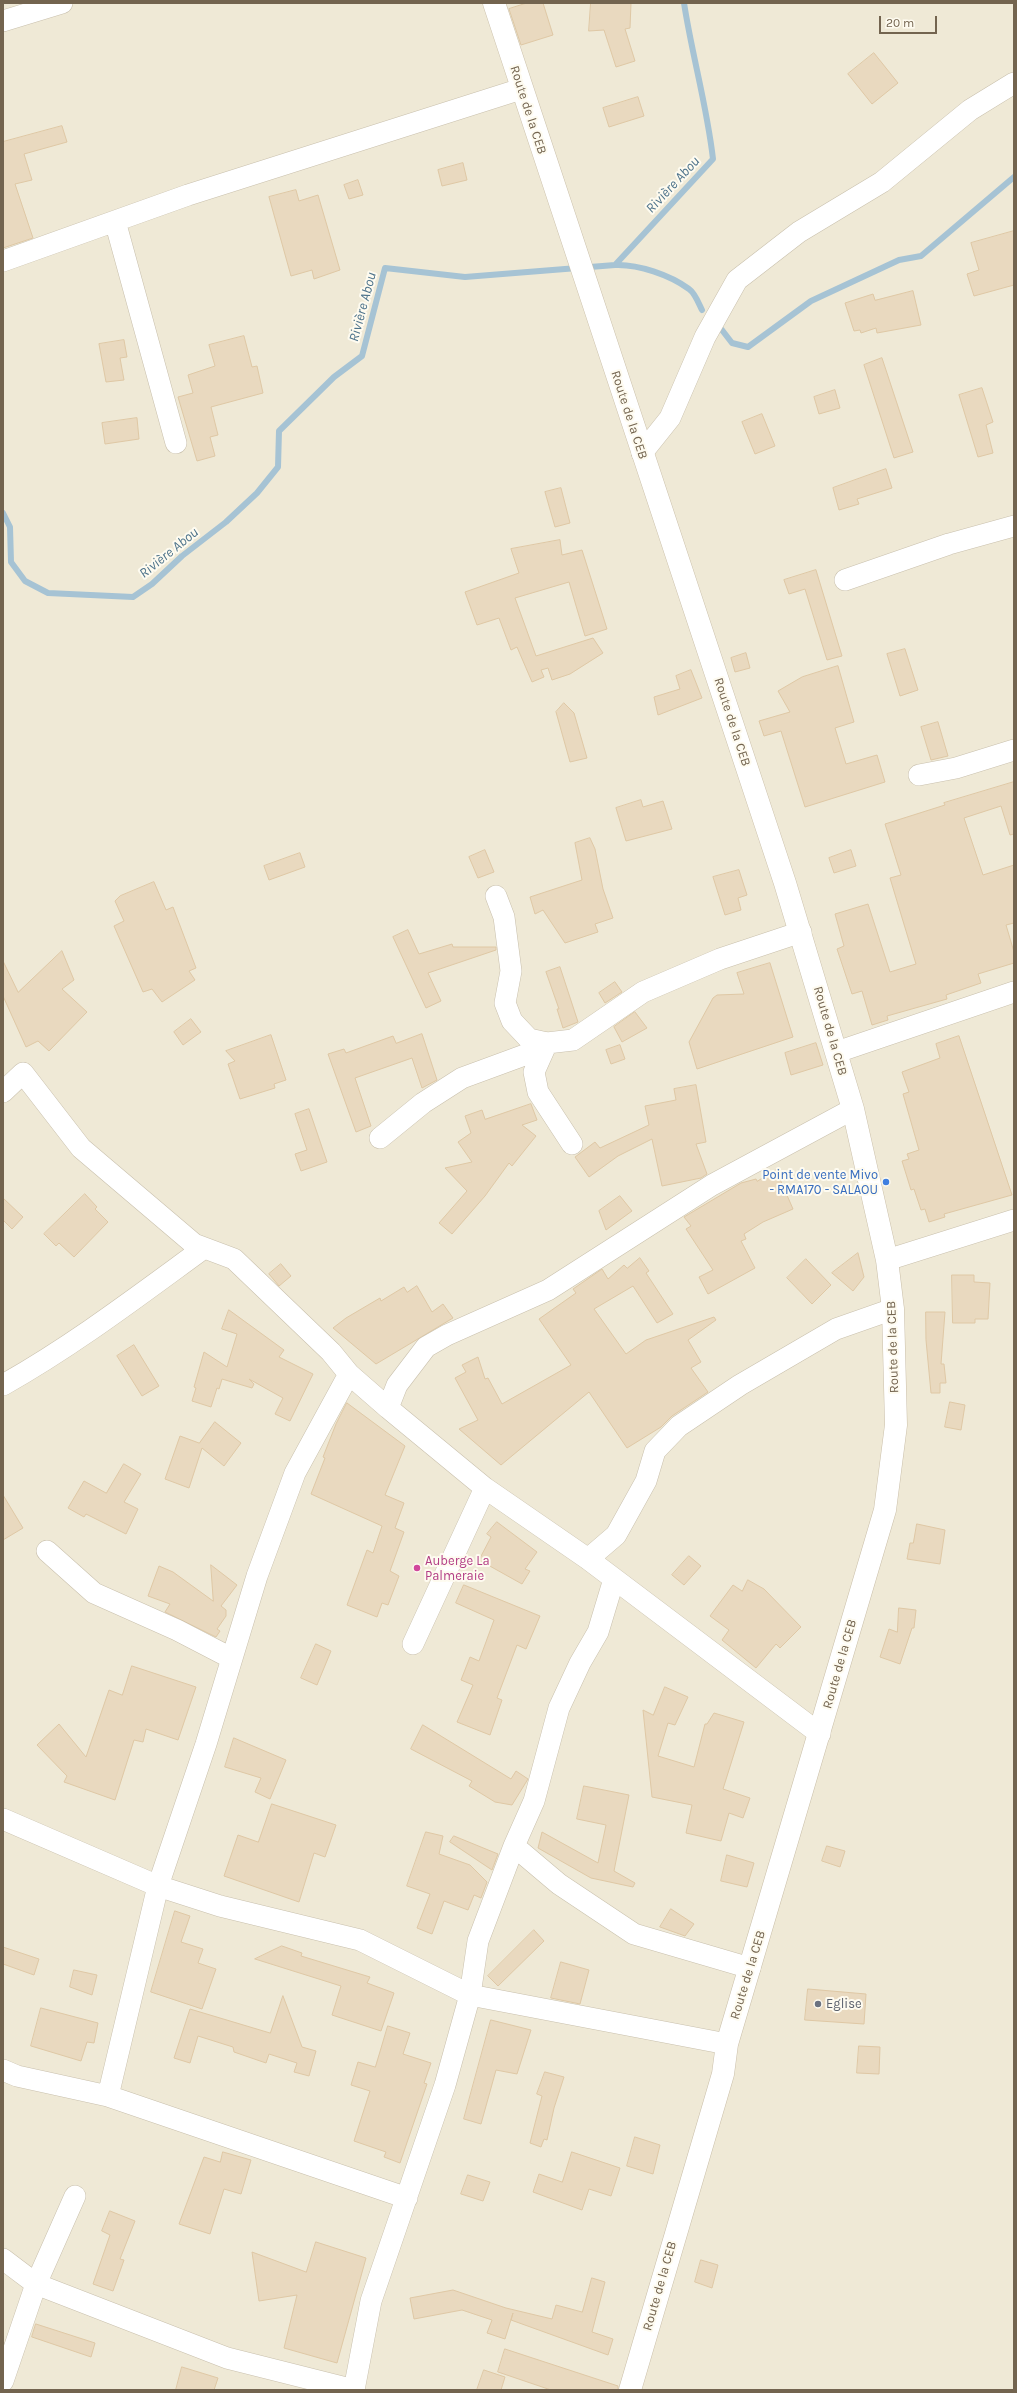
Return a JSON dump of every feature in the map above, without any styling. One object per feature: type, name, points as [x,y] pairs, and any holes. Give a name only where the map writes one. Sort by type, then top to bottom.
[{"type":"main road","name":"Route de la CEB","points":[[494,3],[520,89],[801,932],[853,1109],[887,1260],[893,1309],[896,1425],[885,1510],[820,1734],[727,2044],[723,2074],[630,2390]]},
{"type":"street","points":[[3,21],[62,3]]},
{"type":"street","points":[[642,453],[670,418],[705,337],[737,280],[799,232],[882,182],[970,110],[1014,83]]},
{"type":"street","points":[[3,261],[188,195],[520,89]]},
{"type":"street","points":[[115,221],[176,443]]},
{"type":"street","points":[[845,580],[949,544],[1014,526]]},
{"type":"street","points":[[919,775],[956,768],[1014,750]]},
{"type":"street","points":[[496,896],[504,917],[511,971],[505,1003],[512,1021],[529,1039],[547,1043],[573,1040],[643,992],[720,959],[801,932]]},
{"type":"street","points":[[837,1052],[1014,992]]},
{"type":"street","points":[[380,1138],[423,1103],[462,1078],[530,1054],[547,1043]]},
{"type":"street","points":[[547,1043],[534,1072],[538,1092],[572,1144]]},
{"type":"street","points":[[3,1092],[23,1073],[81,1148],[194,1244],[234,1259],[331,1352],[349,1374],[388,1408],[485,1488],[588,1559],[820,1734]]},
{"type":"street","points":[[388,1408],[397,1385],[426,1347],[447,1335],[548,1290],[712,1185],[853,1109]]},
{"type":"street","points":[[887,1260],[1014,1220]]},
{"type":"street","points":[[3,1385],[37,1366],[102,1324],[204,1248]]},
{"type":"street","points":[[588,1559],[616,1535],[646,1482],[655,1451],[679,1426],[740,1385],[836,1329],[893,1309]]},
{"type":"street","points":[[108,2096],[158,1886],[206,1744],[257,1576],[295,1473],[349,1374]]},
{"type":"street","points":[[413,1644],[485,1488]]},
{"type":"street","points":[[47,1551],[94,1594],[177,1630],[231,1658]]},
{"type":"street","points":[[3,2259],[36,2284],[227,2358],[354,2390],[372,2301],[445,2085],[470,1995],[478,1941],[514,1846],[534,1801],[559,1708],[580,1663],[598,1632],[614,1579]]},
{"type":"street","points":[[3,1819],[158,1886],[220,1906],[360,1940],[470,1995],[727,2044]]},
{"type":"street","points":[[514,1846],[560,1884],[634,1934],[750,1968]]},
{"type":"street","points":[[3,2070],[16,2076],[108,2096],[407,2198]]},
{"type":"street","points":[[3,2381],[36,2284],[75,2196]]},
{"type":"shaded area","points":[[3,3],[1014,3],[1014,2390],[3,2390]]},
{"type":"building","points":[[527,3],[543,3],[553,35],[521,45],[509,9]]},
{"type":"building","points":[[591,3],[631,3],[630,28],[625,29],[635,61],[616,67],[604,30],[589,31]]},
{"type":"building","points":[[874,53],[898,83],[872,104],[848,74]]},
{"type":"building","points":[[638,97],[644,116],[609,127],[603,108]]},
{"type":"building","points":[[62,126],[67,142],[24,154],[32,180],[15,184],[33,238],[3,248],[3,142]]},
{"type":"building","points":[[463,163],[467,180],[442,186],[438,170]]},
{"type":"building","points":[[358,180],[363,195],[349,199],[344,185]]},
{"type":"building","points":[[296,190],[299,201],[318,195],[340,270],[314,279],[312,270],[291,276],[269,197]]},
{"type":"building","points":[[1014,231],[1014,285],[974,296],[967,274],[979,270],[971,243]]},
{"type":"building","points":[[913,291],[921,325],[877,333],[876,328],[861,333],[860,330],[854,331],[845,303],[873,294],[875,300]]},
{"type":"building","points":[[244,336],[252,367],[257,366],[263,393],[211,407],[218,435],[210,437],[215,456],[197,461],[178,397],[193,393],[188,375],[215,366],[209,345]]},
{"type":"building","points":[[124,340],[127,357],[120,358],[124,380],[106,382],[99,344]]},
{"type":"building","points":[[882,358],[913,452],[894,458],[864,365]]},
{"type":"building","points":[[982,388],[993,422],[986,425],[993,453],[978,457],[959,395]]},
{"type":"building","points":[[835,390],[840,408],[819,414],[814,397]]},
{"type":"building","points":[[762,414],[775,446],[755,454],[742,422]]},
{"type":"building","points":[[137,418],[139,439],[105,444],[102,423]]},
{"type":"building","points":[[886,469],[892,488],[857,499],[859,504],[839,510],[833,488]]},
{"type":"building","points":[[561,488],[570,523],[555,527],[545,492]]},
{"type":"building","points":[[560,540],[562,555],[582,550],[607,629],[585,636],[569,582],[515,598],[536,656],[593,638],[603,653],[570,674],[552,680],[548,668],[541,670],[544,677],[532,682],[517,647],[511,650],[499,618],[477,625],[465,592],[519,573],[511,549]]},
{"type":"building","points":[[816,570],[842,656],[827,660],[805,589],[789,594],[784,580]]},
{"type":"building","points":[[905,649],[918,690],[900,696],[887,654]]},
{"type":"building","points":[[746,653],[750,668],[735,672],[731,658]]},
{"type":"building","points":[[838,666],[854,722],[835,728],[846,764],[877,755],[885,782],[805,807],[781,731],[764,736],[759,721],[790,712],[778,691],[802,677]]},
{"type":"building","points":[[691,670],[702,698],[658,715],[654,697],[680,689],[676,676]]},
{"type":"building","points":[[564,703],[574,713],[587,758],[570,762],[556,712]]},
{"type":"building","points":[[938,722],[948,756],[931,760],[921,727]]},
{"type":"building","points":[[1014,782],[1014,834],[1010,835],[1001,806],[964,818],[983,875],[1014,865],[1014,923],[1006,925],[1014,952],[1014,963],[978,974],[981,983],[946,995],[947,999],[887,1016],[888,1020],[872,1025],[862,991],[852,994],[837,949],[844,946],[835,914],[868,904],[890,972],[916,964],[890,878],[901,875],[885,824],[945,805],[944,803]]},
{"type":"building","points":[[641,800],[643,807],[663,801],[672,829],[626,841],[616,808]]},
{"type":"building","points":[[590,838],[595,849],[603,889],[613,918],[595,924],[598,932],[565,943],[543,910],[535,914],[530,897],[582,880],[575,843]]},
{"type":"building","points":[[485,850],[494,872],[478,878],[469,857]]},
{"type":"building","points":[[851,850],[856,866],[834,873],[829,858]]},
{"type":"building","points":[[300,853],[305,867],[269,880],[264,866]]},
{"type":"building","points":[[739,870],[747,895],[738,898],[741,910],[725,915],[713,877]]},
{"type":"building","points":[[154,882],[166,910],[173,907],[196,968],[189,971],[195,980],[162,1002],[152,989],[143,992],[114,926],[124,921],[115,901],[120,896]]},
{"type":"building","points":[[408,930],[419,954],[452,944],[453,947],[496,947],[496,950],[428,973],[441,1001],[426,1008],[393,937]]},
{"type":"building","points":[[62,951],[74,980],[62,989],[87,1012],[49,1051],[38,1041],[26,1047],[3,996],[3,961],[18,992]]},
{"type":"building","points":[[770,963],[793,1037],[697,1069],[689,1042],[713,998],[717,995],[744,994],[737,973]]},
{"type":"building","points":[[560,967],[578,1022],[563,1028],[557,1009],[559,1009],[546,972]]},
{"type":"building","points":[[615,982],[622,992],[605,1003],[599,993]]},
{"type":"building","points":[[635,1012],[647,1028],[622,1042],[614,1027]]},
{"type":"building","points":[[191,1019],[201,1032],[183,1045],[174,1032]]},
{"type":"building","points":[[422,1034],[437,1080],[422,1088],[412,1058],[355,1078],[371,1126],[356,1132],[328,1054],[344,1049],[346,1053],[393,1036],[396,1043]]},
{"type":"building","points":[[271,1035],[286,1080],[274,1084],[275,1088],[240,1099],[228,1064],[235,1061],[226,1051]]},
{"type":"building","points":[[959,1036],[1012,1195],[944,1214],[945,1217],[929,1222],[925,1209],[921,1210],[914,1189],[911,1190],[902,1161],[909,1159],[907,1154],[919,1150],[903,1094],[909,1092],[902,1072],[940,1058],[936,1044]]},
{"type":"building","points":[[816,1043],[823,1065],[791,1075],[785,1053]]},
{"type":"building","points":[[620,1045],[625,1059],[611,1064],[606,1050]]},
{"type":"building","points":[[696,1085],[706,1142],[696,1144],[707,1174],[701,1178],[662,1186],[652,1139],[618,1156],[589,1177],[575,1157],[595,1142],[600,1148],[649,1125],[645,1106],[676,1100],[674,1089]]},
{"type":"building","points":[[531,1104],[537,1120],[522,1125],[536,1136],[512,1166],[509,1163],[485,1196],[452,1234],[439,1223],[467,1191],[445,1168],[472,1162],[458,1142],[471,1133],[465,1116],[482,1110],[485,1119]]},
{"type":"building","points":[[309,1109],[327,1162],[301,1171],[295,1154],[307,1150],[295,1114]]},
{"type":"building","points":[[776,1170],[793,1209],[763,1222],[744,1234],[746,1239],[741,1241],[755,1268],[708,1294],[699,1277],[713,1270],[686,1229],[691,1226],[684,1217],[741,1183],[756,1179],[757,1181]]},
{"type":"building","points":[[85,1194],[97,1207],[95,1209],[108,1222],[74,1257],[59,1243],[56,1246],[44,1234]]},
{"type":"building","points":[[620,1196],[632,1211],[606,1230],[599,1211]]},
{"type":"building","points":[[3,1198],[23,1217],[12,1229],[3,1220]]},
{"type":"building","points":[[858,1253],[864,1277],[853,1291],[832,1273]]},
{"type":"building","points":[[640,1258],[649,1271],[646,1273],[673,1314],[657,1323],[633,1286],[594,1309],[626,1354],[646,1340],[714,1317],[716,1320],[688,1340],[701,1362],[691,1368],[708,1392],[672,1416],[661,1427],[627,1448],[589,1392],[501,1465],[459,1429],[478,1420],[455,1378],[466,1372],[462,1365],[478,1357],[485,1379],[488,1378],[502,1404],[571,1365],[539,1319],[576,1293],[573,1289],[602,1269],[608,1279],[624,1265],[627,1268]]},
{"type":"building","points":[[806,1259],[831,1285],[812,1304],[787,1278]]},
{"type":"building","points":[[281,1264],[291,1276],[279,1286],[269,1274]]},
{"type":"building","points":[[952,1275],[974,1275],[974,1282],[990,1283],[988,1319],[975,1319],[975,1323],[953,1323]]},
{"type":"building","points":[[417,1286],[432,1312],[443,1304],[453,1318],[376,1364],[333,1328],[346,1318],[380,1298],[381,1301],[404,1287],[407,1292]]},
{"type":"building","points":[[229,1310],[284,1350],[279,1357],[313,1374],[290,1421],[275,1414],[283,1398],[249,1379],[254,1384],[252,1388],[222,1379],[219,1389],[217,1388],[211,1407],[192,1401],[196,1388],[194,1387],[204,1352],[227,1367],[237,1334],[222,1329]]},
{"type":"building","points":[[926,1312],[945,1312],[941,1364],[944,1364],[946,1383],[940,1383],[940,1393],[931,1393],[926,1340]]},
{"type":"building","points":[[134,1345],[159,1386],[142,1396],[117,1356]]},
{"type":"building","points":[[950,1402],[965,1405],[961,1430],[945,1427]]},
{"type":"building","points":[[347,1403],[405,1446],[385,1495],[404,1503],[395,1528],[404,1532],[390,1571],[399,1576],[388,1605],[382,1603],[377,1617],[347,1605],[367,1550],[373,1553],[382,1526],[311,1494],[336,1424]]},
{"type":"building","points":[[215,1422],[241,1443],[224,1466],[202,1448],[189,1488],[165,1479],[180,1436],[199,1443]]},
{"type":"building","points":[[124,1464],[141,1474],[124,1502],[138,1509],[126,1534],[86,1514],[84,1517],[68,1508],[84,1481],[106,1493]]},
{"type":"building","points":[[3,1495],[23,1528],[3,1540]]},
{"type":"building","points":[[497,1522],[537,1552],[525,1569],[530,1571],[522,1584],[479,1560],[491,1537],[487,1534]]},
{"type":"building","points":[[917,1524],[945,1530],[940,1564],[907,1559],[910,1543],[913,1543]]},
{"type":"building","points":[[689,1556],[701,1566],[684,1585],[672,1575]]},
{"type":"building","points":[[211,1565],[237,1585],[221,1606],[226,1610],[226,1616],[217,1629],[220,1631],[216,1637],[165,1612],[170,1604],[148,1596],[159,1566],[173,1572],[213,1601]]},
{"type":"building","points":[[748,1580],[764,1589],[801,1627],[780,1648],[776,1644],[756,1668],[722,1640],[729,1630],[710,1616],[733,1585],[742,1591]]},
{"type":"building","points":[[464,1585],[540,1616],[526,1649],[517,1645],[497,1698],[502,1700],[490,1735],[457,1722],[473,1685],[461,1680],[470,1657],[479,1661],[494,1620],[456,1603]]},
{"type":"building","points":[[899,1608],[916,1610],[914,1628],[912,1628],[900,1664],[880,1657],[889,1629],[897,1632]]},
{"type":"building","points":[[316,1644],[331,1651],[317,1685],[301,1678]]},
{"type":"building","points":[[132,1666],[196,1687],[178,1740],[146,1729],[143,1742],[134,1740],[115,1800],[64,1782],[67,1776],[37,1745],[59,1724],[86,1757],[109,1690],[122,1695]]},
{"type":"building","points":[[665,1687],[688,1697],[675,1725],[668,1723],[658,1756],[694,1767],[705,1724],[707,1724],[714,1713],[744,1722],[723,1789],[750,1798],[743,1818],[729,1813],[721,1841],[686,1833],[692,1805],[652,1797],[643,1710],[653,1715]]},
{"type":"building","points":[[423,1725],[511,1779],[516,1771],[528,1779],[512,1805],[495,1802],[469,1786],[472,1781],[411,1749]]},
{"type":"building","points":[[234,1738],[286,1760],[270,1799],[255,1792],[261,1778],[225,1767]]},
{"type":"building","points":[[584,1786],[629,1795],[614,1871],[635,1883],[633,1887],[591,1878],[538,1848],[542,1832],[598,1863],[606,1825],[577,1819]]},
{"type":"building","points":[[272,1804],[336,1825],[325,1857],[314,1853],[299,1902],[224,1876],[238,1835],[258,1842]]},
{"type":"building","points":[[426,1832],[443,1836],[439,1854],[470,1865],[487,1882],[481,1898],[474,1895],[468,1910],[444,1901],[432,1934],[417,1928],[430,1894],[407,1886]]},
{"type":"building","points":[[454,1836],[498,1854],[492,1870],[450,1842]]},
{"type":"building","points":[[827,1846],[845,1851],[840,1867],[822,1861]]},
{"type":"building","points":[[727,1855],[754,1863],[747,1887],[721,1881]]},
{"type":"building","points":[[671,1909],[694,1924],[685,1936],[660,1927]]},
{"type":"building","points":[[175,1911],[190,1916],[181,1942],[203,1949],[198,1963],[216,1969],[202,2009],[151,1992]]},
{"type":"building","points":[[534,1930],[544,1941],[498,1986],[488,1976]]},
{"type":"building","points":[[282,1946],[302,1953],[301,1956],[370,1977],[367,1983],[394,1993],[381,2031],[332,2015],[341,1986],[255,1959]]},
{"type":"building","points":[[3,1947],[39,1959],[34,1975],[3,1964]]},
{"type":"building","points":[[561,1962],[589,1970],[580,2004],[551,1998]]},
{"type":"building","points":[[74,1970],[97,1975],[92,1995],[70,1987]]},
{"type":"building","points":[[808,1989],[866,1994],[864,2024],[805,2020]]},
{"type":"building","points":[[283,1996],[302,2047],[316,2051],[309,2076],[294,2072],[297,2063],[269,2054],[266,2063],[234,2052],[233,2047],[198,2036],[190,2063],[174,2058],[190,2009],[270,2033]]},
{"type":"building","points":[[41,2008],[98,2023],[94,2043],[87,2042],[81,2061],[31,2046]]},
{"type":"building","points":[[491,2020],[531,2030],[517,2074],[496,2070],[481,2124],[464,2119]]},
{"type":"building","points":[[388,2026],[410,2033],[403,2054],[431,2063],[424,2083],[427,2084],[400,2163],[384,2157],[386,2152],[354,2141],[370,2091],[351,2085],[358,2062],[375,2067]]},
{"type":"building","points":[[859,2046],[880,2047],[879,2074],[857,2073]]},
{"type":"building","points":[[545,2072],[564,2077],[554,2108],[547,2140],[544,2139],[541,2147],[530,2143],[542,2096],[537,2094]]},
{"type":"building","points":[[635,2137],[660,2145],[653,2174],[627,2166]]},
{"type":"building","points":[[223,2152],[251,2160],[241,2194],[224,2189],[210,2234],[179,2224],[204,2157],[220,2162]]},
{"type":"building","points":[[572,2152],[620,2168],[611,2196],[589,2189],[582,2210],[533,2192],[539,2174],[562,2182]]},
{"type":"building","points":[[468,2175],[490,2182],[483,2201],[461,2194]]},
{"type":"building","points":[[110,2211],[135,2221],[120,2259],[124,2260],[113,2291],[93,2284],[110,2235],[102,2231]]},
{"type":"building","points":[[316,2242],[366,2258],[337,2363],[284,2348],[297,2295],[259,2301],[252,2252],[306,2272]]},
{"type":"building","points":[[701,2260],[718,2265],[712,2288],[695,2282]]},
{"type":"building","points":[[592,2278],[605,2282],[592,2332],[613,2339],[608,2355],[511,2320],[513,2313],[505,2339],[487,2333],[492,2320],[462,2310],[414,2319],[410,2298],[453,2290],[506,2308],[552,2319],[556,2305],[582,2312]]},
{"type":"building","points":[[36,2324],[95,2343],[91,2357],[32,2337]]},
{"type":"building","points":[[505,2349],[618,2386],[618,2390],[551,2390],[498,2372]]},
{"type":"building","points":[[182,2367],[218,2378],[214,2390],[176,2390]]},
{"type":"building","points":[[484,2370],[505,2377],[501,2390],[477,2390]]},
{"type":"waterway","name":"Rivière Abou","points":[[3,513],[10,527],[11,562],[25,581],[48,593],[133,597],[152,584],[182,556],[226,522],[257,493],[278,467],[279,431],[334,377],[362,356],[385,268],[465,277],[615,265],[713,159],[707,120],[684,3]]},
{"type":"waterway","points":[[722,330],[732,343],[748,347],[811,301],[899,260],[921,256],[1014,177]]},
{"type":"waterway","points":[[615,265],[644,268],[673,279],[693,293],[702,310]]},
{"type":"place","name":"Point de vente Mivo - RMA170 - SALAOU","points":[[886,1182]]},
{"type":"place","name":"Auberge La Palmeraie","points":[[417,1568]]},
{"type":"place","name":"Eglise","points":[[818,2004]]}]
